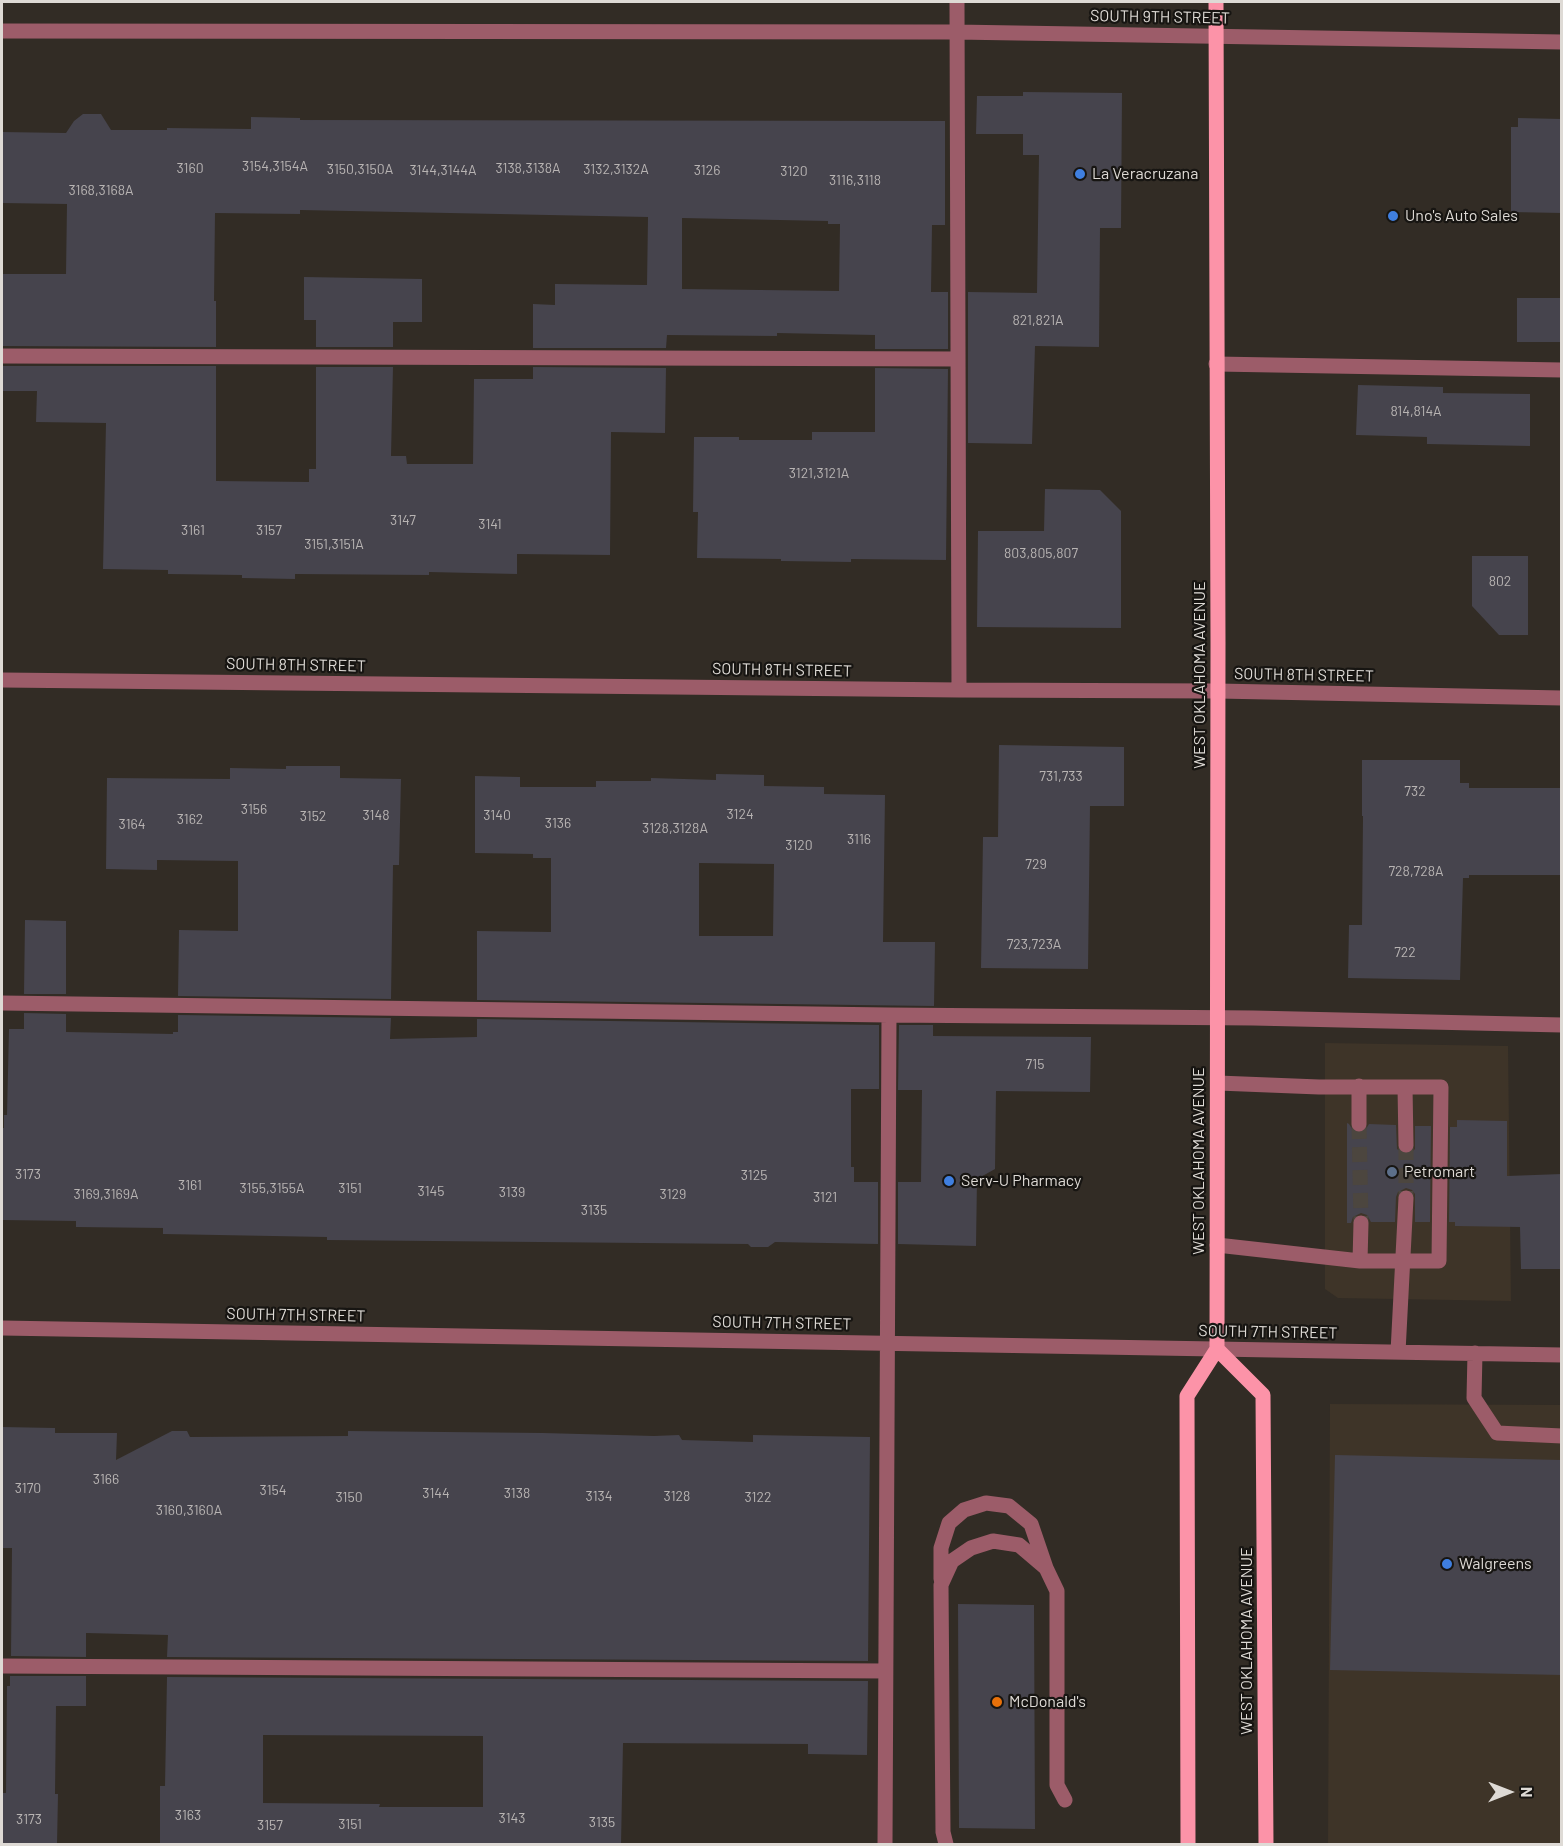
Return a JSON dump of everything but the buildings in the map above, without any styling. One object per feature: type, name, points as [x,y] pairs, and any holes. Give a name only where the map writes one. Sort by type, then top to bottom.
[{"type":"main road","name":"WEST OKLAHOMA AVENUE","points":[[1216,2],[1217,1349],[1263,1395],[1266,1845]]},
{"type":"main road","points":[[1188,1845],[1187,1396],[1217,1349]]},
{"type":"street","points":[[957,2],[959,690]]},
{"type":"street","name":"SOUTH 9TH STREET","points":[[2,31],[956,32],[1562,42]]},
{"type":"street","points":[[2,356],[958,359]]},
{"type":"street","points":[[1216,364],[1562,370]]},
{"type":"street","name":"SOUTH 8TH STREET","points":[[2,680],[1218,691],[1562,698]]},
{"type":"street","points":[[2,1004],[1218,1018],[1562,1025]]},
{"type":"street","points":[[885,1845],[889,1015]]},
{"type":"street","points":[[1217,1245],[1360,1261],[1439,1261],[1441,1086],[1218,1083]]},
{"type":"street","points":[[1359,1086],[1359,1124]]},
{"type":"street","points":[[1405,1086],[1406,1145]]},
{"type":"street","points":[[1398,1352],[1406,1198]]},
{"type":"street","points":[[1360,1261],[1361,1222]]},
{"type":"street","name":"SOUTH 7TH STREET","points":[[2,1328],[1562,1355]]},
{"type":"street","points":[[1475,1353],[1474,1398],[1497,1433],[1562,1436]]},
{"type":"street","points":[[946,1845],[943,1832],[941,1548],[949,1523],[964,1510],[986,1503],[1009,1506],[1031,1524],[1046,1568],[1057,1591],[1057,1785],[1065,1800]]},
{"type":"street","points":[[941,1585],[952,1561],[971,1548],[993,1541],[1019,1545],[1046,1568]]},
{"type":"street","points":[[2,1666],[885,1671]]},
{"type":"shaded area","points":[[1325,1043],[1508,1046],[1511,1301],[1338,1298],[1325,1289]]},
{"type":"shaded area","points":[[1330,1404],[1561,1405],[1561,1844],[1328,1844]]},
{"type":"tunnel","points":[[1359,1124],[1361,1223]]},
{"type":"tunnel","points":[[1406,1145],[1406,1198]]},
{"type":"place","name":"La Veracruzana","points":[[1080,174]]},
{"type":"place","name":"Uno's Auto Sales","points":[[1393,216]]},
{"type":"place","name":"Petromart","points":[[1392,1172]]},
{"type":"place","name":"Serv-U Pharmacy","points":[[949,1181]]},
{"type":"place","name":"Walgreens","points":[[1447,1564]]},
{"type":"place","name":"McDonald's","points":[[997,1702]]}]
